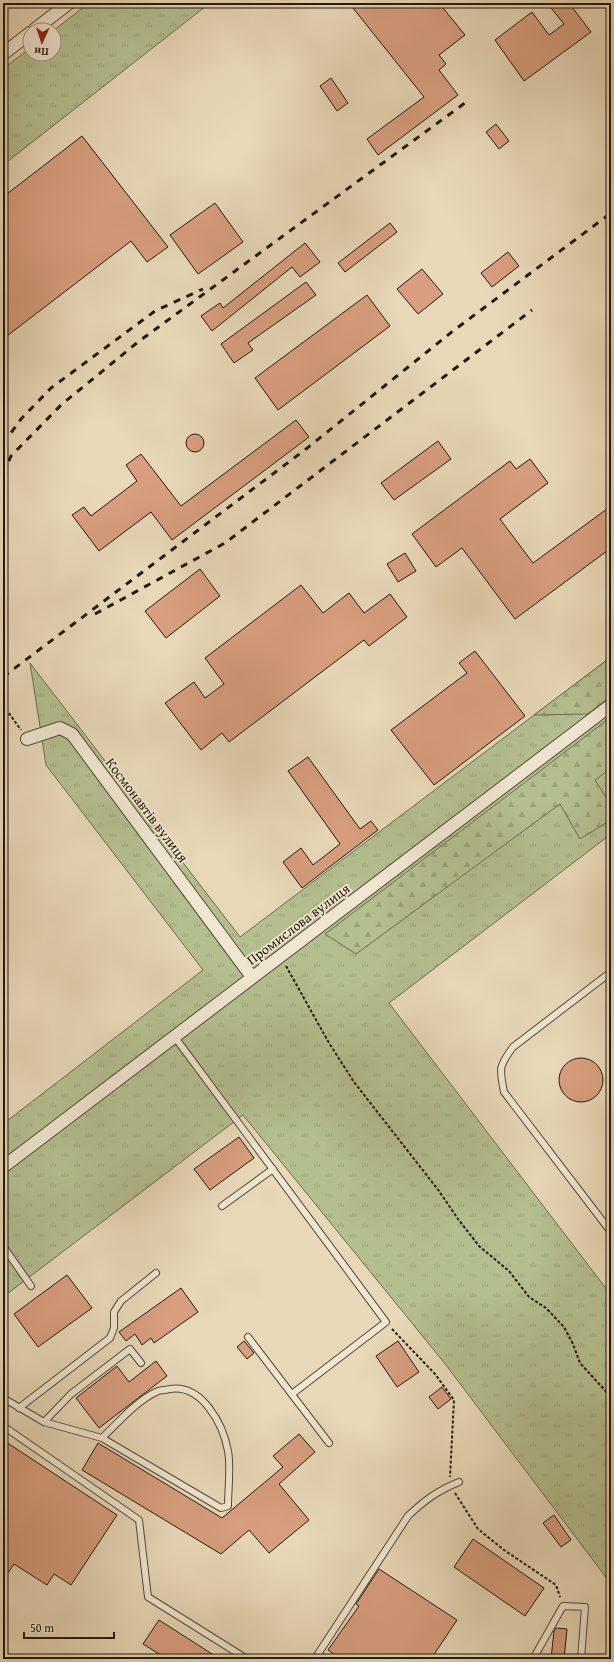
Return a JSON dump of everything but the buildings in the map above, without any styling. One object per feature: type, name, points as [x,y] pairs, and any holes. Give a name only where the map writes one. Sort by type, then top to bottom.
[{"type":"street","points":[[44,22],[69,3]]},
{"type":"street","points":[[3,54],[22,39]]},
{"type":"street","name":"Промислова вулиця","points":[[3,1167],[611,705]]},
{"type":"street","name":"Космонавтів вулиця","points":[[27,739],[60,728],[72,734],[252,977]]},
{"type":"lane","points":[[611,972],[513,1047],[502,1062],[501,1076],[504,1092],[611,1232]]},
{"type":"lane","points":[[174,1036],[386,1322],[292,1394]]},
{"type":"lane","points":[[222,1206],[273,1169]]},
{"type":"lane","points":[[3,1246],[31,1286]]},
{"type":"lane","points":[[19,1408],[110,1338],[114,1328],[114,1312],[121,1301],[156,1273]]},
{"type":"lane","points":[[248,1337],[329,1443]]},
{"type":"lane","points":[[44,1422],[71,1394],[130,1349],[141,1363]]},
{"type":"lane","points":[[3,1398],[44,1422],[102,1438],[221,1508],[228,1506],[228,1452],[220,1425],[206,1405],[194,1393],[180,1388],[158,1391],[139,1404],[102,1438]]},
{"type":"lane","points":[[3,1426],[139,1520],[148,1597],[247,1659]]},
{"type":"lane","points":[[325,1659],[318,1654],[408,1516],[440,1489],[459,1482]]},
{"type":"lane","points":[[534,1659],[563,1606],[585,1607],[581,1659]]},
{"type":"path","points":[[3,704],[27,739]]},
{"type":"path","points":[[280,956],[325,1036],[354,1082],[439,1191],[479,1246],[509,1271],[529,1297],[546,1308],[564,1327],[580,1363],[611,1397]]},
{"type":"path","points":[[386,1322],[435,1374],[454,1400],[450,1486],[478,1529],[504,1550],[556,1585],[563,1606]]},
{"type":"green space","points":[[89,3],[210,3],[3,165],[3,69],[22,54],[22,62],[62,62],[62,24]]},
{"type":"green space","points":[[611,657],[611,834],[389,1003],[611,1295],[611,1584],[446,1365],[243,1115],[3,1297],[3,1124],[203,970],[46,765],[30,663],[240,937]]},
{"type":"green space","points":[[611,657],[611,696],[588,714],[534,715]]},
{"type":"green space","points":[[611,717],[611,768],[595,780],[611,805],[611,820],[580,839],[560,804],[356,954],[325,934]]},
{"type":"railway","points":[[3,474],[11,456],[61,405],[138,342],[469,100]]},
{"type":"railway","points":[[3,677],[306,449],[453,331],[611,213]]},
{"type":"railway","points":[[3,444],[21,419],[51,388],[155,311],[203,289]]},
{"type":"railway","points":[[95,614],[225,543],[532,310]]}]
